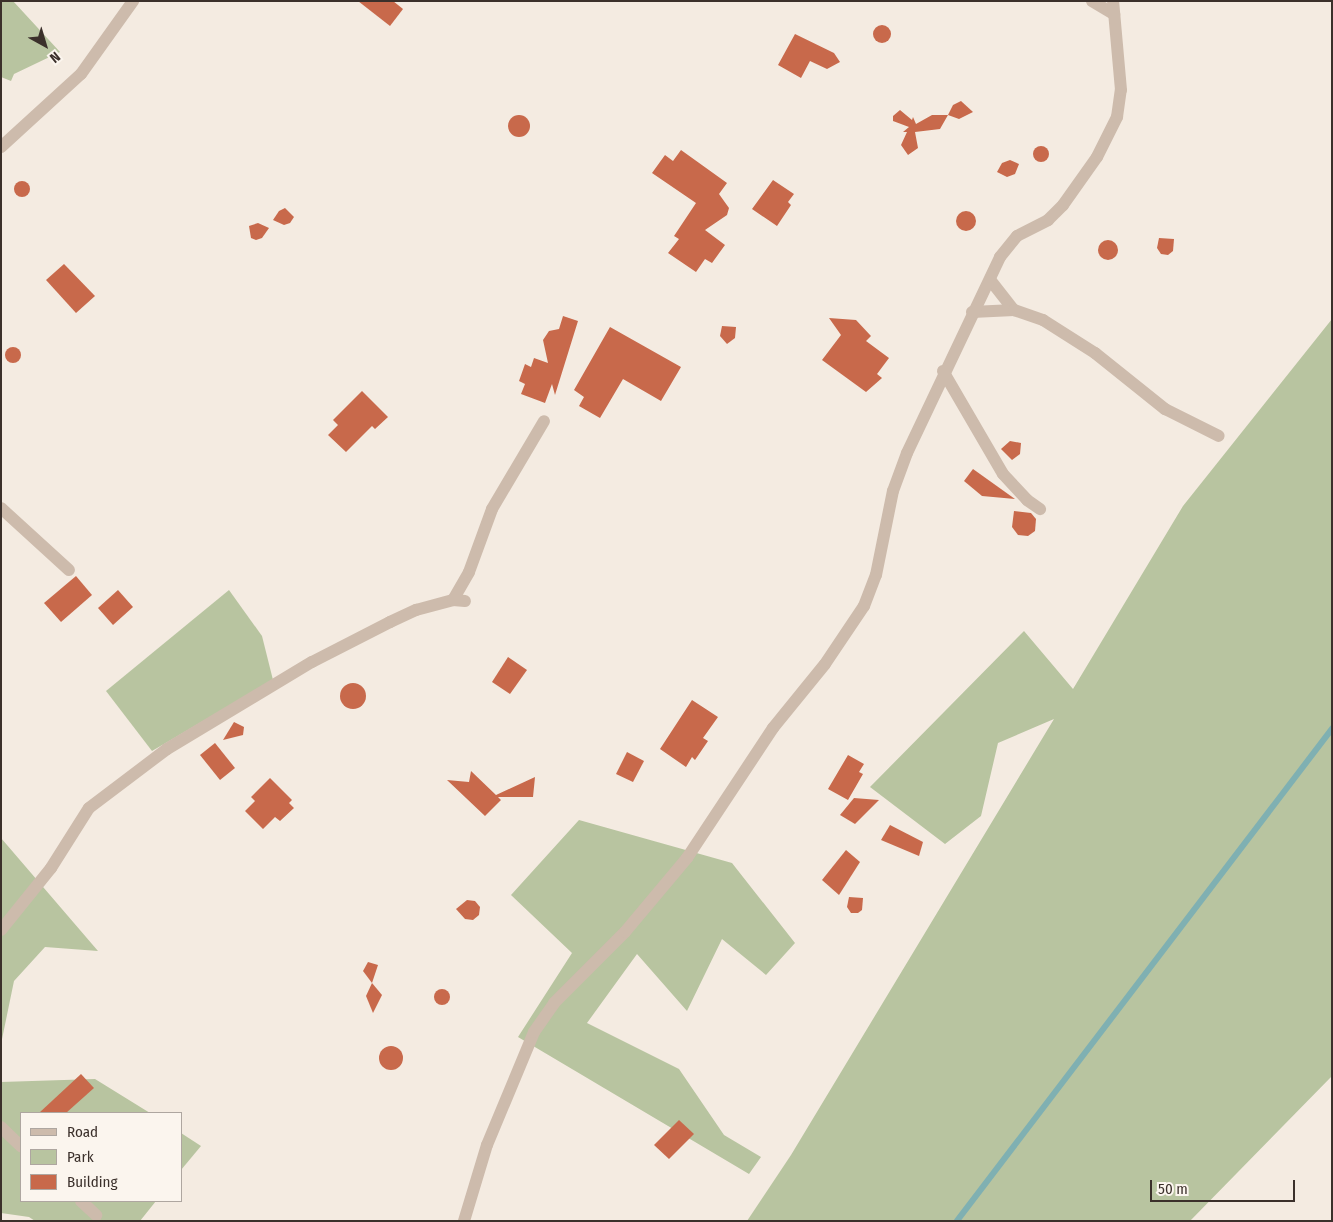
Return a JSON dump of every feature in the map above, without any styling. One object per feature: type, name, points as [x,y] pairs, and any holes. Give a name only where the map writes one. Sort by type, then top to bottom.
[{"type":"street","points":[[1,147],[81,74],[133,1]]},
{"type":"street","points":[[464,1221],[487,1145],[534,1032],[554,1003],[624,932],[687,858],[773,728],[857,620],[876,575],[893,491],[944,371],[972,312],[991,281],[1000,257],[1010,243],[1057,212],[1108,138],[1116,117],[1121,90],[1114,8],[1092,1]]},
{"type":"street","points":[[991,281],[1014,310]]},
{"type":"street","points":[[972,312],[1014,310],[1054,326],[1123,374],[1165,409],[1218,436]]},
{"type":"street","points":[[944,371],[1003,474],[1027,500],[1040,509]]},
{"type":"street","points":[[1,930],[51,868],[89,808],[167,749],[350,642],[416,610],[459,600],[492,509],[544,421]]},
{"type":"street","points":[[1,508],[69,570]]},
{"type":"street","points":[[1,1127],[20,1145]]},
{"type":"street","points":[[81,1202],[96,1215]]},
{"type":"green space","points":[[1,1],[13,1],[60,52],[14,74],[11,81],[1,77]]},
{"type":"green space","points":[[1332,319],[1332,1076],[1190,1221],[747,1221],[791,1155],[1054,719],[998,743],[981,816],[945,844],[870,787],[1024,631],[1073,689],[1183,506]]},
{"type":"green space","points":[[229,590],[262,636],[273,680],[152,751],[106,691]]},
{"type":"green space","points":[[579,820],[732,863],[795,943],[766,975],[722,939],[687,1011],[637,954],[587,1023],[679,1069],[724,1135],[761,1157],[749,1174],[518,1037],[572,953],[511,895]]},
{"type":"green space","points":[[1,838],[98,951],[45,947],[14,981],[1,1044]]},
{"type":"green space","points":[[95,1079],[148,1112],[20,1112],[20,1202],[155,1202],[140,1221],[35,1221],[29,1217],[1,1213],[1,1082]]},
{"type":"green space","points":[[182,1134],[201,1146],[182,1169]]},
{"type":"building","points":[[358,1],[393,1],[403,9],[390,26]]},
{"type":"building","points":[[882,25],[888,28],[891,34],[888,40],[882,43],[876,40],[873,34],[876,28]]},
{"type":"building","points":[[795,34],[834,53],[840,62],[827,69],[810,61],[801,78],[778,65]]},
{"type":"building","points":[[961,101],[973,112],[959,119],[948,115],[953,105]]},
{"type":"building","points":[[900,110],[912,120],[913,117],[916,124],[932,115],[948,115],[940,129],[915,132],[918,148],[908,155],[901,145],[907,132],[903,132],[909,127],[893,121],[893,116]]},
{"type":"building","points":[[519,115],[529,122],[530,126],[523,136],[519,137],[509,130],[508,126],[515,116]]},
{"type":"building","points":[[1038,146],[1044,146],[1049,151],[1047,160],[1038,162],[1033,157],[1033,151]]},
{"type":"building","points":[[681,150],[727,183],[719,194],[729,208],[727,215],[705,230],[725,245],[712,263],[705,259],[696,272],[668,253],[679,239],[674,236],[696,203],[652,173],[665,155],[673,161]]},
{"type":"building","points":[[1010,160],[1019,164],[1015,174],[1007,177],[997,172],[1002,163]]},
{"type":"building","points":[[773,180],[794,194],[788,202],[791,205],[777,226],[752,209]]},
{"type":"building","points":[[19,181],[25,181],[30,186],[28,195],[19,197],[14,192],[14,186]]},
{"type":"building","points":[[285,208],[294,217],[290,223],[284,225],[273,220],[279,211]]},
{"type":"building","points":[[966,211],[973,214],[976,221],[973,228],[966,231],[959,228],[956,221],[959,214]]},
{"type":"building","points":[[258,223],[269,228],[262,238],[256,240],[251,238],[249,226]]},
{"type":"building","points":[[1159,238],[1174,239],[1173,251],[1168,255],[1161,254],[1157,248]]},
{"type":"building","points":[[1108,240],[1115,243],[1118,250],[1115,257],[1108,260],[1101,257],[1098,250],[1101,243]]},
{"type":"building","points":[[64,264],[95,296],[76,313],[46,280]]},
{"type":"building","points":[[563,316],[578,321],[555,395],[552,384],[545,403],[521,394],[525,384],[519,381],[525,364],[531,367],[534,358],[548,363],[543,340],[549,331],[559,329]]},
{"type":"building","points":[[829,318],[856,320],[871,336],[866,341],[889,358],[877,374],[882,378],[866,392],[822,360],[841,335]]},
{"type":"building","points":[[722,326],[736,327],[735,338],[727,344],[720,336]]},
{"type":"building","points":[[610,327],[681,367],[661,401],[623,379],[600,418],[579,406],[584,397],[574,390]]},
{"type":"building","points":[[10,347],[16,347],[21,352],[19,361],[10,363],[5,358],[5,352]]},
{"type":"building","points":[[362,391],[388,417],[375,429],[372,426],[346,452],[328,435],[338,425],[333,420]]},
{"type":"building","points":[[1010,441],[1021,443],[1020,454],[1012,460],[1001,449]]},
{"type":"building","points":[[973,469],[1015,499],[982,496],[964,481]]},
{"type":"building","points":[[1014,511],[1031,513],[1036,519],[1035,531],[1028,536],[1018,535],[1012,527]]},
{"type":"building","points":[[76,576],[92,595],[61,622],[44,603]]},
{"type":"building","points":[[118,590],[133,607],[113,625],[98,608]]},
{"type":"building","points":[[508,657],[527,670],[510,694],[492,682]]},
{"type":"building","points":[[353,683],[362,687],[366,696],[362,705],[353,709],[344,705],[340,696],[344,687]]},
{"type":"building","points":[[692,700],[718,717],[703,738],[708,741],[695,760],[692,757],[686,767],[660,749]]},
{"type":"building","points":[[234,722],[244,727],[243,735],[223,740]]},
{"type":"building","points":[[215,743],[235,768],[220,780],[200,755]]},
{"type":"building","points":[[627,752],[644,761],[633,782],[616,774]]},
{"type":"building","points":[[848,755],[864,764],[859,772],[863,774],[848,800],[828,789]]},
{"type":"building","points":[[471,771],[496,795],[535,777],[533,797],[498,797],[501,800],[485,816],[447,780],[469,782]]},
{"type":"building","points":[[270,778],[292,800],[289,803],[294,808],[280,821],[275,817],[263,829],[245,811],[255,801],[251,797]]},
{"type":"building","points":[[854,798],[879,800],[855,824],[840,815]]},
{"type":"building","points":[[890,825],[923,842],[919,856],[881,840]]},
{"type":"building","points":[[846,850],[860,862],[839,895],[822,880]]},
{"type":"building","points":[[849,897],[863,898],[862,910],[858,913],[851,913],[847,907]]},
{"type":"building","points":[[467,900],[475,901],[480,907],[479,915],[473,920],[465,919],[456,909]]},
{"type":"building","points":[[368,962],[378,965],[372,983],[363,971]]},
{"type":"building","points":[[372,983],[382,995],[373,1013],[366,996]]},
{"type":"building","points":[[439,989],[445,989],[450,994],[448,1003],[439,1005],[434,1000],[434,994]]},
{"type":"building","points":[[391,1046],[399,1050],[403,1058],[399,1066],[391,1070],[383,1066],[379,1058],[383,1050]]},
{"type":"building","points":[[81,1074],[94,1088],[67,1112],[40,1112]]},
{"type":"building","points":[[679,1120],[694,1134],[669,1159],[654,1145]]},
{"type":"waterway","points":[[957,1221],[1332,729]]}]
